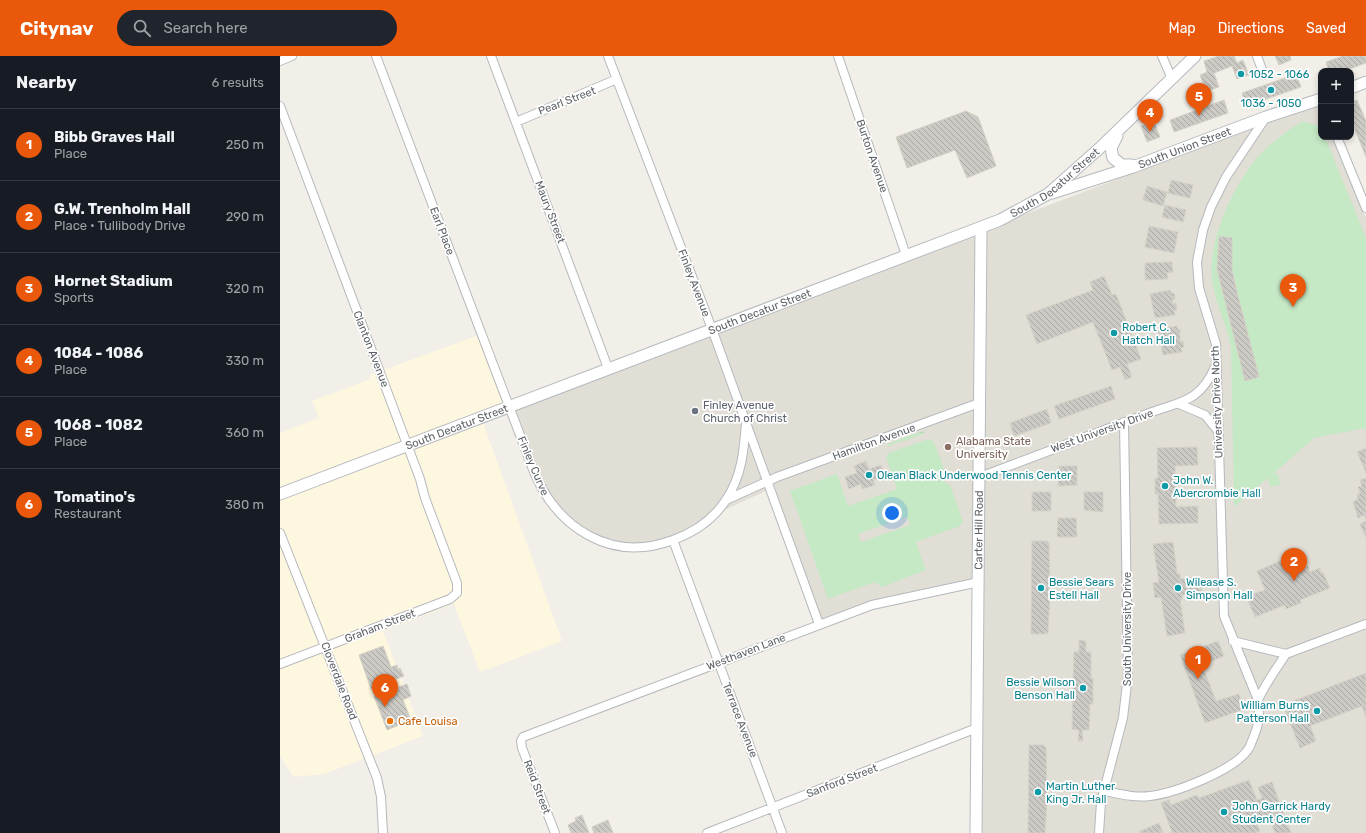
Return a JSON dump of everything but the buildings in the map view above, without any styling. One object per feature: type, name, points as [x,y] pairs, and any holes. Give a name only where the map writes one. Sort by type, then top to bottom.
[{"type":"main road","name":"South Decatur Street","points":[[280,494],[608,368],[981,228],[1024,208],[1048,194],[1120,129],[1195,56]]},
{"type":"main road","points":[[1354,87],[1366,83]]},
{"type":"main road","name":"South Union Street","points":[[1048,194],[1137,165],[1266,117],[1318,100]]},
{"type":"main road","points":[[1120,129],[1111,148],[1113,158],[1122,164],[1137,165]]},
{"type":"main road","name":"Carter Hill Road","points":[[976,833],[981,228]]},
{"type":"street","points":[[280,61],[292,56]]},
{"type":"street","name":"Earl Place","points":[[376,56],[509,406]]},
{"type":"street","name":"Maury Street","points":[[491,56],[608,368]]},
{"type":"street","name":"Finley Avenue","points":[[608,56],[712,329],[819,624]]},
{"type":"street","name":"Burton Avenue","points":[[838,56],[906,255]]},
{"type":"street","points":[[1162,56],[1172,79]]},
{"type":"street","points":[[1257,56],[1264,75]]},
{"type":"street","name":"Pearl Street","points":[[516,122],[617,79]]},
{"type":"street","name":"Clanton Avenue","points":[[280,106],[453,570],[457,583],[456,593]]},
{"type":"street","name":"University Drive North","points":[[1258,700],[1233,641],[1224,616],[1222,604],[1216,344],[1199,288],[1198,252],[1208,216],[1226,177],[1266,117]]},
{"type":"street","points":[[1338,140],[1366,208]]},
{"type":"street","name":"West University Drive","points":[[980,477],[1124,422],[1179,404],[1200,391],[1206,384],[1216,365]]},
{"type":"street","name":"Hamilton Avenue","points":[[726,500],[768,482],[979,403]]},
{"type":"street","points":[[1179,404],[1205,416],[1218,431]]},
{"type":"street","name":"Finley Curve","points":[[509,406],[542,490],[553,507],[570,524],[594,538],[622,546],[646,547],[673,540],[701,526],[716,512],[726,500],[740,472],[744,454],[746,422]]},
{"type":"street","name":"South University Drive","points":[[1099,833],[1101,802],[1124,718],[1128,675],[1124,422]]},
{"type":"street","name":"Cloverdale Road","points":[[280,533],[378,782],[381,797],[383,833]]},
{"type":"street","name":"Terrace Avenue","points":[[673,540],[782,833]]},
{"type":"street","name":"Westhaven Lane","points":[[521,741],[523,737],[528,734],[872,605],[979,582]]},
{"type":"street","name":"Graham Street","points":[[280,664],[440,602],[456,593]]},
{"type":"street","points":[[1233,641],[1286,654],[1366,624]]},
{"type":"street","points":[[1105,791],[1129,796],[1161,794],[1206,778],[1230,766],[1242,756],[1253,740],[1259,718],[1258,700],[1286,654]]},
{"type":"street","name":"Sanford Street","points":[[707,833],[977,728]]},
{"type":"street","name":"Reid Street","points":[[521,741],[554,833]]},
{"type":"shaded area","name":"Alabama State University","points":[[1318,105],[1318,140],[1334,140],[1366,218],[1366,833],[981,833],[982,578],[821,620],[774,487],[705,519],[683,533],[655,542],[628,544],[602,537],[577,524],[549,496],[514,407],[1295,112]]},
{"type":"shaded area","points":[[487,332],[514,407],[482,420],[562,641],[480,672],[454,604],[383,631],[423,736],[324,774],[294,777],[280,756],[280,433],[319,418],[312,401],[371,379],[370,375]]},
{"type":"green space","points":[[1303,121],[1318,126],[1318,140],[1326,140],[1366,238],[1366,431],[1365,428],[1314,438],[1274,473],[1278,474],[1280,485],[1270,487],[1268,478],[1234,507],[1231,348],[1227,331],[1218,306],[1212,280],[1211,265],[1213,250],[1223,216],[1238,185],[1261,153],[1284,133]]},
{"type":"green space","points":[[923,431],[924,434],[888,446],[887,444]]},
{"type":"green space","points":[[929,439],[934,442],[947,477],[944,482],[950,485],[963,521],[960,526],[916,542],[926,570],[882,587],[875,582],[828,599],[790,491],[837,474],[848,506],[897,489],[886,458],[888,453]],"holes":[[[907,517],[910,525],[861,542],[858,534]]]},
{"type":"place","name":"1052 - 1066","points":[[1241,74]]},
{"type":"place","name":"1036 - 1050","points":[[1271,90]]},
{"type":"place","name":"1068 - 1082","points":[[1199,116]]},
{"type":"place","name":"1084 - 1086","points":[[1150,132]]},
{"type":"place","name":"Hornet Stadium","points":[[1293,307]]},
{"type":"place","name":"Robert C. Hatch Hall","points":[[1114,333]]},
{"type":"place","name":"Finley Avenue Church of Christ","points":[[695,411]]},
{"type":"place","name":"Alabama State University","points":[[948,447]]},
{"type":"place","name":"Olean Black Underwood Tennis Center","points":[[869,475]]},
{"type":"place","name":"John W. Abercrombie Hall","points":[[1165,486]]},
{"type":"place","name":"G.W. Trenholm Hall","points":[[1294,581]]},
{"type":"place","name":"Bessie Sears Estell Hall","points":[[1041,588]]},
{"type":"place","name":"Wilease S. Simpson Hall","points":[[1178,588]]},
{"type":"place","name":"Bibb Graves Hall","points":[[1198,679]]},
{"type":"place","name":"Bessie Wilson Benson Hall","points":[[1083,688]]},
{"type":"place","name":"Tomatino's","points":[[385,707]]},
{"type":"place","name":"William Burns Patterson Hall","points":[[1317,711]]},
{"type":"place","name":"Cafe Louisa","points":[[390,721]]},
{"type":"place","name":"Martin Luther King Jr. Hall","points":[[1038,792]]},
{"type":"place","name":"John Garrick Hardy Student Center","points":[[1224,812]]}]
